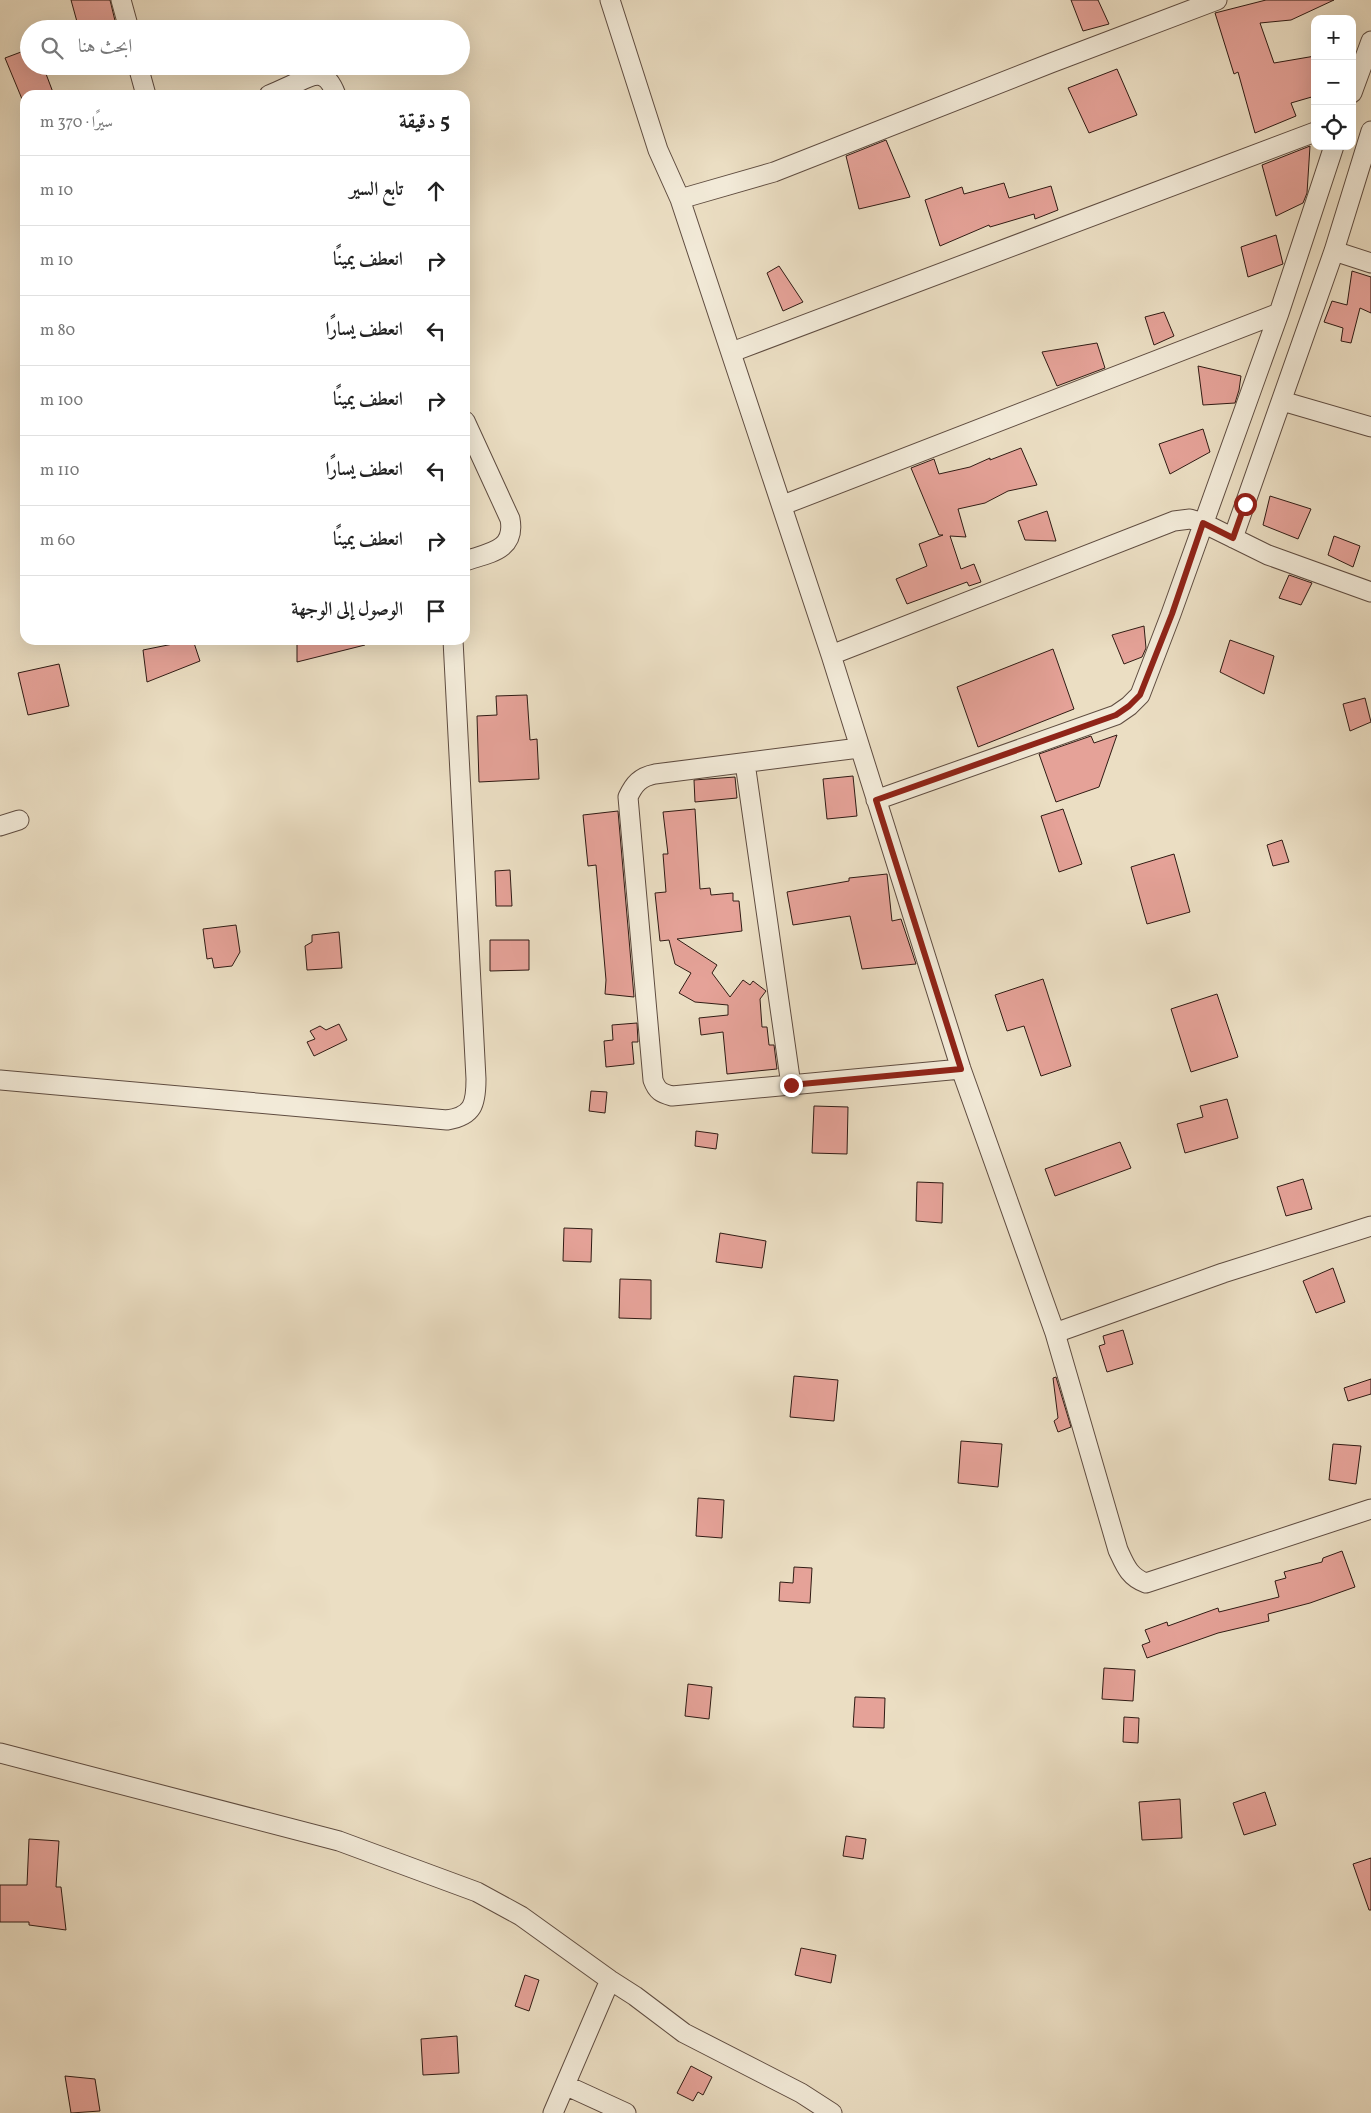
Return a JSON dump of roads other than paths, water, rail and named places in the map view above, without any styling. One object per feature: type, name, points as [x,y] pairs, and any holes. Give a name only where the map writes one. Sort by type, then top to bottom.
[{"type":"street","points":[[121,0],[127,20]]},
{"type":"street","points":[[610,0],[658,150],[680,199],[783,505],[961,1069],[1056,1333],[1118,1550],[1128,1571],[1137,1580],[1146,1583],[1371,1509]]},
{"type":"street","points":[[680,199],[774,172],[1217,0]]},
{"type":"street","points":[[1356,82],[1371,41]]},
{"type":"street","points":[[140,75],[145,90]]},
{"type":"street","points":[[280,90],[314,75]]},
{"type":"street","points":[[320,75],[330,82],[334,90]]},
{"type":"street","points":[[1233,538],[1334,251],[1371,131]]},
{"type":"street","points":[[732,352],[1311,134]]},
{"type":"street","points":[[876,800],[1116,715],[1140,695],[1172,614],[1279,313],[1333,150]]},
{"type":"street","points":[[1334,251],[1371,263]]},
{"type":"street","points":[[783,505],[1279,313]]},
{"type":"street","points":[[1282,401],[1371,427]]},
{"type":"street","points":[[470,432],[510,519],[512,529],[506,544],[470,559]]},
{"type":"street","points":[[831,655],[1174,522],[1190,519],[1203,523],[1268,555],[1371,592]]},
{"type":"street","points":[[0,1080],[446,1120],[462,1118],[471,1110],[476,1096],[476,1079],[453,645]]},
{"type":"street","points":[[859,748],[644,776],[634,785],[628,797],[653,1080],[656,1089],[672,1096],[961,1069]]},
{"type":"street","points":[[745,764],[791,1085]]},
{"type":"street","points":[[0,826],[19,820]]},
{"type":"street","points":[[1056,1333],[1223,1273],[1371,1226]]},
{"type":"street","points":[[0,1753],[338,1841],[441,1877],[477,1892],[521,1916],[684,2033],[800,2093],[832,2113]]},
{"type":"street","points":[[553,2113],[610,1980]]},
{"type":"street","points":[[564,2085],[626,2113]]}]
